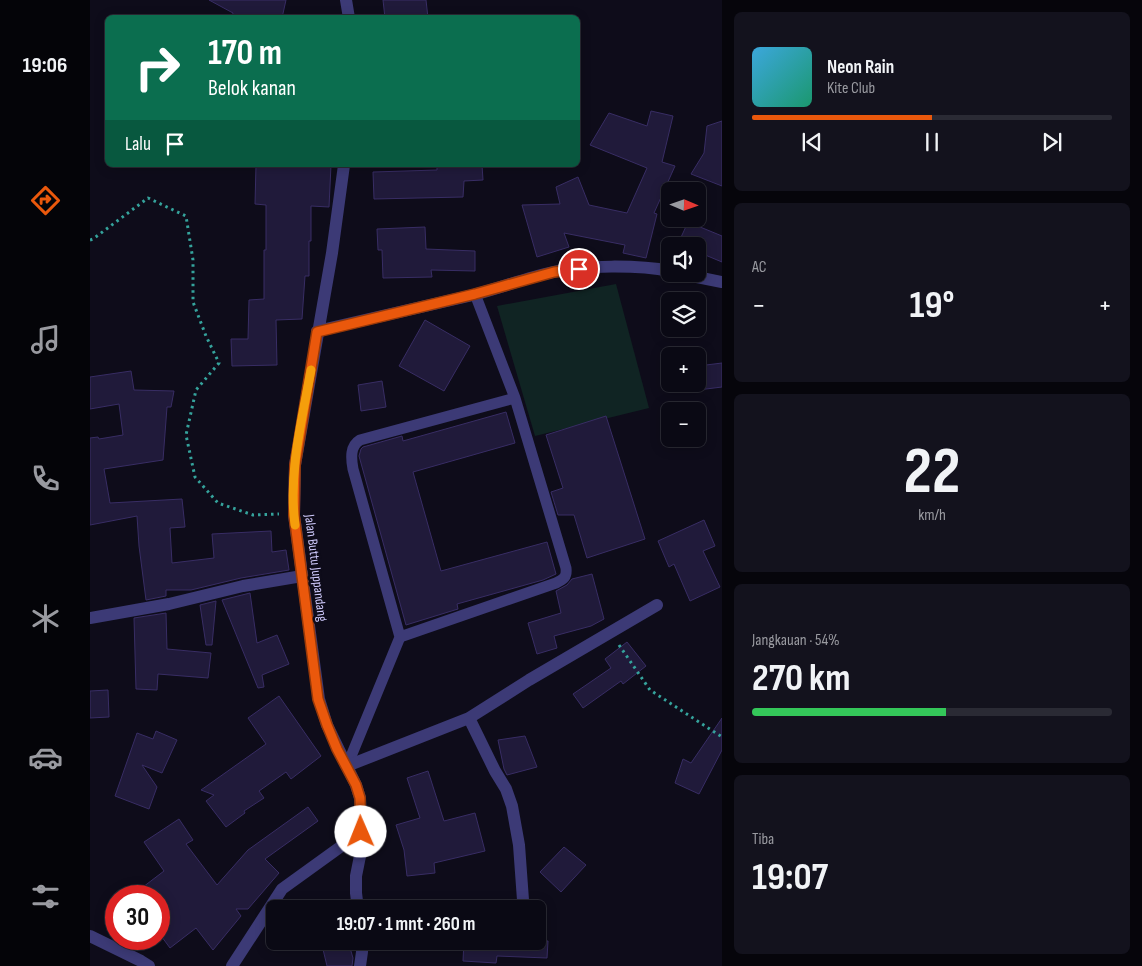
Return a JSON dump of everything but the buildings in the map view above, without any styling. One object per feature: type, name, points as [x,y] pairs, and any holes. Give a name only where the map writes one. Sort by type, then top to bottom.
[{"type":"street","points":[[346,0],[348,15]]},
{"type":"street","name":"Jalan Buttu Juppandang","points":[[344,167],[332,253],[295,465],[294,515],[318,699],[327,725],[356,785],[360,798],[362,846],[356,876],[357,900]]},
{"type":"street","points":[[317,332],[475,294],[554,272],[626,267],[661,269]]},
{"type":"street","points":[[706,279],[722,282]]},
{"type":"street","points":[[90,618],[169,604],[243,586],[302,576]]},
{"type":"street","points":[[347,766],[469,718],[529,680],[657,605]]},
{"type":"street","points":[[469,718],[506,789],[512,806],[519,845],[523,900]]},
{"type":"street","points":[[232,966],[282,889],[361,832]]},
{"type":"street","points":[[90,936],[141,960],[149,966]]},
{"type":"street","points":[[360,966],[362,950]]},
{"type":"lane","points":[[400,637],[556,583],[567,575],[515,398],[475,294]]},
{"type":"lane","points":[[347,766],[400,637],[353,469],[351,456],[353,449],[360,440],[515,398]]},
{"type":"path","points":[[90,240],[148,198],[186,216],[193,260],[193,302],[219,363],[196,390],[186,435],[195,477],[218,503],[253,515],[294,515]]},
{"type":"path","points":[[610,633],[650,690],[722,737]]},
{"type":"green space","points":[[616,284],[649,408],[535,436],[497,306]]},
{"type":"slow traffic","points":[[295,525],[295,465],[311,370]]},
{"type":"route","points":[[361,832],[360,798],[356,785],[337,749],[318,699],[294,515],[295,465],[317,332],[475,294],[554,272],[579,269]]}]
